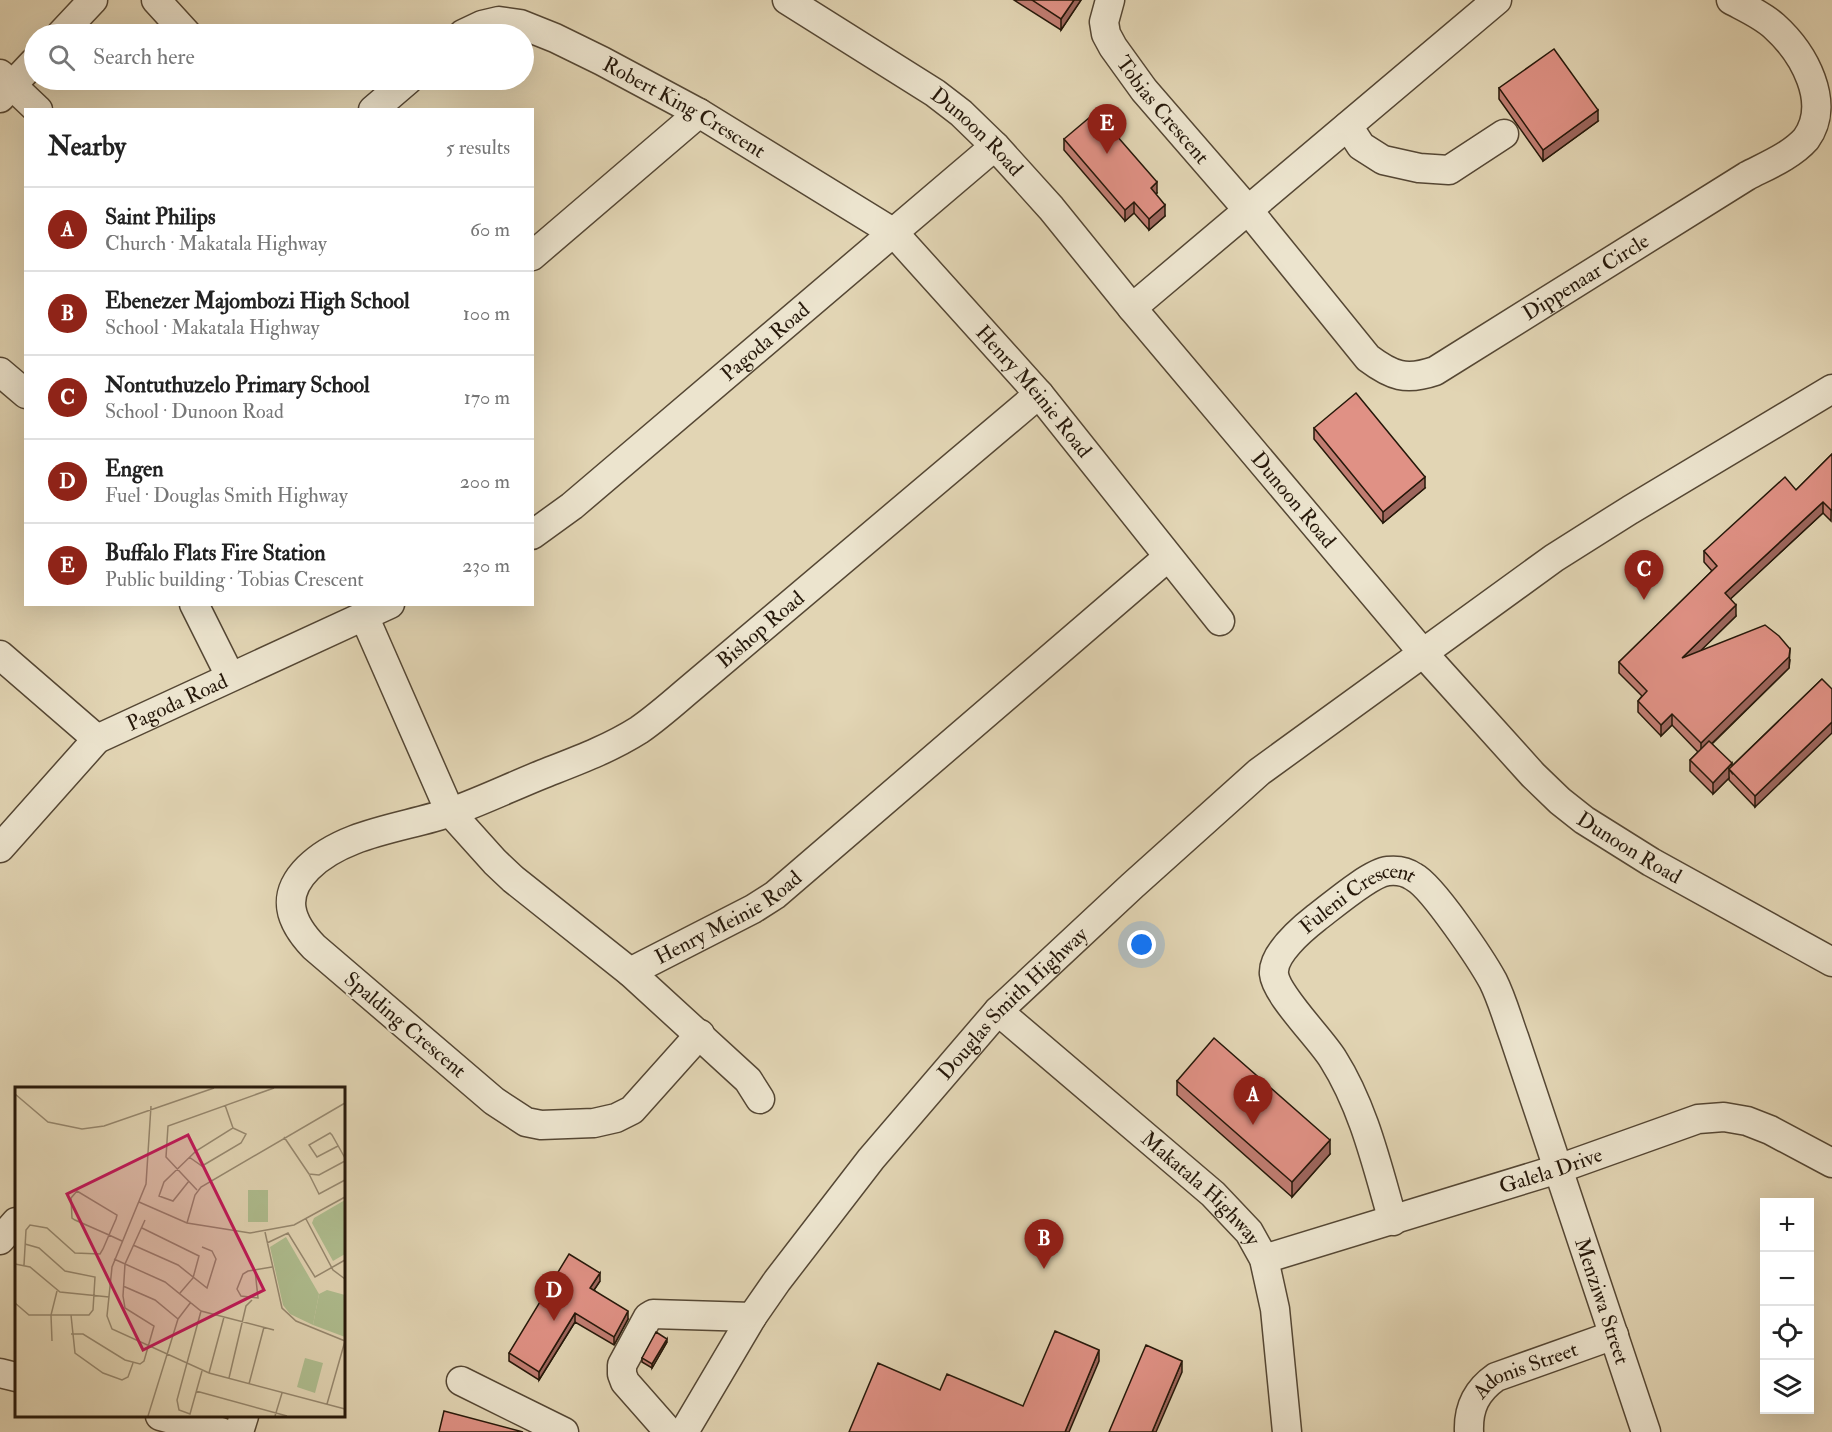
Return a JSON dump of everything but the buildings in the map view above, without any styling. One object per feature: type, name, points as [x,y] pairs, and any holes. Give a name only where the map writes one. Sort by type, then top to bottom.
[{"type":"street","points":[[70,24],[93,0]]},
{"type":"street","points":[[156,0],[178,24]]},
{"type":"street","name":"Dunoon Road","points":[[787,0],[935,93],[961,113],[995,146],[1051,208],[1132,308],[1422,652],[1533,775],[1584,820],[1651,862],[1832,962]]},
{"type":"street","name":"Tobias Crescent","points":[[1110,0],[1104,22],[1106,34],[1113,47],[1144,90],[1248,210]]},
{"type":"street","points":[[1132,308],[1497,0]]},
{"type":"street","name":"Dippenaar Circle","points":[[1248,210],[1368,358],[1385,370],[1402,377],[1419,376],[1435,371],[1797,148],[1806,139],[1815,126],[1820,109],[1819,92],[1809,70],[1790,42],[1773,25],[1753,11],[1731,0]]},
{"type":"street","name":"Robert King Crescent","points":[[486,24],[499,21],[520,24]]},
{"type":"street","name":"Robert King Crescent","points":[[534,30],[602,61],[699,113],[894,233]]},
{"type":"street","points":[[24,70],[4,86],[35,108]]},
{"type":"street","points":[[375,108],[396,90]]},
{"type":"street","points":[[534,254],[699,113]]},
{"type":"street","points":[[1348,126],[1361,146],[1383,160],[1419,168],[1449,170],[1504,134]]},
{"type":"street","name":"Pagoda Road","points":[[534,534],[572,506],[995,146]]},
{"type":"street","name":"Henry Meinie Road","points":[[894,233],[1039,394],[1220,621]]},
{"type":"street","points":[[0,372],[24,392]]},
{"type":"street","name":"Douglas Smith Highway","points":[[684,1432],[752,1317],[777,1281],[872,1159],[998,1011],[1132,886],[1259,772],[1554,558],[1832,389]]},
{"type":"street","name":"Bishop Road","points":[[450,812],[609,747],[639,730],[1039,394]]},
{"type":"street","name":"Henry Meinie Road","points":[[364,616],[450,812],[513,879],[630,972],[753,909],[775,895],[1168,557]]},
{"type":"street","points":[[195,606],[230,676]]},
{"type":"street","name":"Pagoda Road","points":[[0,848],[97,739],[386,606]]},
{"type":"street","points":[[0,655],[97,739]]},
{"type":"street","name":"Spalding Crescent","points":[[450,812],[383,829],[322,857],[298,881],[291,898],[292,916],[300,933],[494,1101],[526,1122],[541,1125],[594,1123],[616,1118],[632,1110],[700,1034]]},
{"type":"street","name":"Fuleni Crescent","points":[[1393,1221],[1356,1102],[1323,1043],[1279,988],[1274,975],[1276,962],[1296,936],[1313,920],[1371,878],[1387,871],[1401,871],[1415,877],[1426,886],[1463,935],[1493,981],[1515,1036],[1558,1169]]},
{"type":"street","points":[[630,972],[748,1080],[760,1099]]},
{"type":"street","name":"Makatala Highway","points":[[998,1011],[1213,1194],[1249,1232],[1264,1259],[1275,1309],[1287,1432]]},
{"type":"street","name":"Galela Drive","points":[[1264,1259],[1558,1169],[1698,1119],[1724,1117],[1747,1121],[1770,1130],[1832,1163]]},
{"type":"street","name":"Menziwa Street","points":[[1558,1169],[1646,1432]]},
{"type":"street","points":[[0,1240],[15,1223]]},
{"type":"street","points":[[669,1432],[625,1382],[622,1374],[622,1365],[648,1317],[653,1314],[752,1317]]},
{"type":"street","name":"Adonis Street","points":[[1469,1432],[1468,1418],[1473,1402],[1483,1386],[1496,1377],[1614,1335]]},
{"type":"street","points":[[0,1373],[15,1377]]},
{"type":"street","points":[[461,1381],[564,1432]]},
{"type":"street","points":[[164,1417],[221,1432]]},
{"type":"street","points":[[239,1432],[244,1417]]},
{"type":"place","name":"Buffalo Flats Fire Station","points":[[1107,154]]},
{"type":"place","name":"Nontuthuzelo Primary School","points":[[1644,600]]},
{"type":"place","name":"Saint Philips","points":[[1253,1125]]},
{"type":"place","name":"Ebenezer Majombozi High School","points":[[1044,1269]]},
{"type":"place","name":"Engen","points":[[554,1321]]}]
